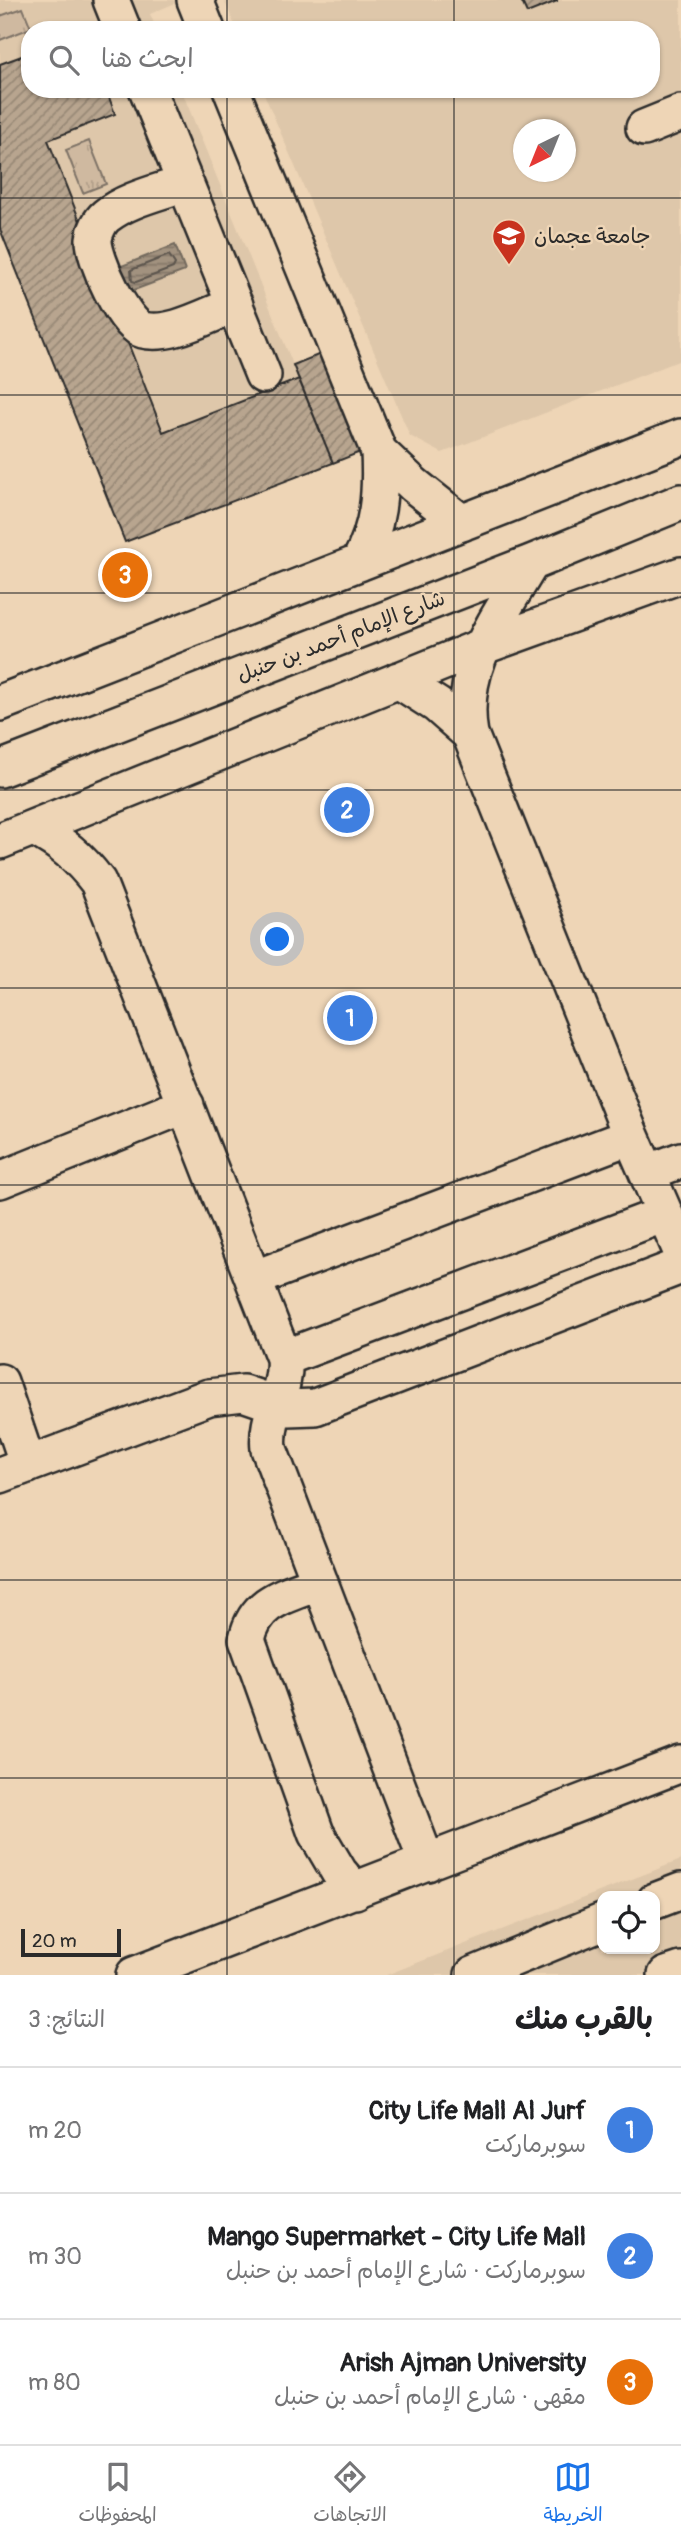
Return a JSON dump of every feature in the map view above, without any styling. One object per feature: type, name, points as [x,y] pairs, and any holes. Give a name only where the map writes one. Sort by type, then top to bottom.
[{"type":"street","points":[[111,0],[119,21]]},
{"type":"street","points":[[195,0],[203,21]]},
{"type":"street","points":[[151,98],[263,375]]},
{"type":"street","points":[[235,98],[379,452],[380,503],[376,524],[359,563]]},
{"type":"street","points":[[644,128],[681,113]]},
{"type":"street","points":[[185,183],[106,216],[97,227],[94,241],[97,255],[122,311],[129,322],[141,330],[165,330],[235,305]]},
{"type":"street","points":[[0,703],[681,437]]},
{"type":"street","points":[[379,452],[414,485],[462,523]]},
{"type":"street","name":"شارع الإمام أحمد بن حنبل","points":[[0,769],[681,502]]},
{"type":"street","points":[[531,563],[481,647],[472,670],[467,698],[470,734],[631,1136],[681,1251]]},
{"type":"street","points":[[0,841],[481,647],[681,575]]},
{"type":"street","points":[[398,680],[437,705],[470,734]]},
{"type":"street","points":[[34,828],[59,841],[81,859],[98,882],[284,1358],[284,1382],[267,1433],[269,1449],[427,1863]]},
{"type":"street","points":[[0,1180],[186,1105]]},
{"type":"street","points":[[253,1279],[631,1136]]},
{"type":"street","points":[[647,1173],[681,1160]]},
{"type":"street","points":[[284,1358],[665,1214]]},
{"type":"street","points":[[0,1382],[14,1470],[209,1397],[243,1393],[301,1409],[315,1407],[681,1266]]},
{"type":"street","points":[[320,1582],[262,1607],[251,1621],[247,1639],[316,1833],[339,1872],[355,1891]]},
{"type":"street","points":[[134,1975],[681,1764]]},
{"type":"street","points":[[660,1899],[681,1891]]},
{"type":"street","points":[[473,1975],[597,1924]]},
{"type":"street","points":[[666,1975],[681,1970]]},
{"type":"shaded area","points":[[0,0],[182,0],[150,14],[153,21],[21,21],[21,98],[185,98],[333,463],[125,542],[0,229]]},
{"type":"shaded area","name":"جامعة عجمان","points":[[224,0],[681,0],[681,360],[442,453],[410,436],[266,98],[660,98],[660,21],[233,21]]},
{"type":"shaded area","points":[[681,1860],[681,1975],[386,1975],[597,1893],[597,1954],[660,1954],[660,1891],[601,1891]]},
{"type":"green space","points":[[23,8],[28,21],[21,21],[21,32],[0,40],[0,16]]},
{"type":"green space","points":[[89,141],[106,184],[83,193],[66,150]]},
{"type":"water","points":[[175,245],[185,271],[129,292],[119,267]]},
{"type":"building","points":[[521,0],[557,0],[557,1],[527,13]]},
{"type":"building","points":[[21,56],[21,98],[109,98],[115,114],[48,140],[163,432],[299,379],[333,463],[125,542],[0,229],[0,64]]},
{"type":"building","points":[[323,353],[363,451],[333,463],[293,365]]},
{"type":"place","name":"جامعة عجمان","points":[[509,266]]},
{"type":"place","name":"Arish Ajman University","points":[[125,575]]},
{"type":"place","name":"Mango Supermarket - City Life Mall","points":[[347,810]]},
{"type":"place","name":"City Life Mall Al Jurf","points":[[350,1018]]}]
